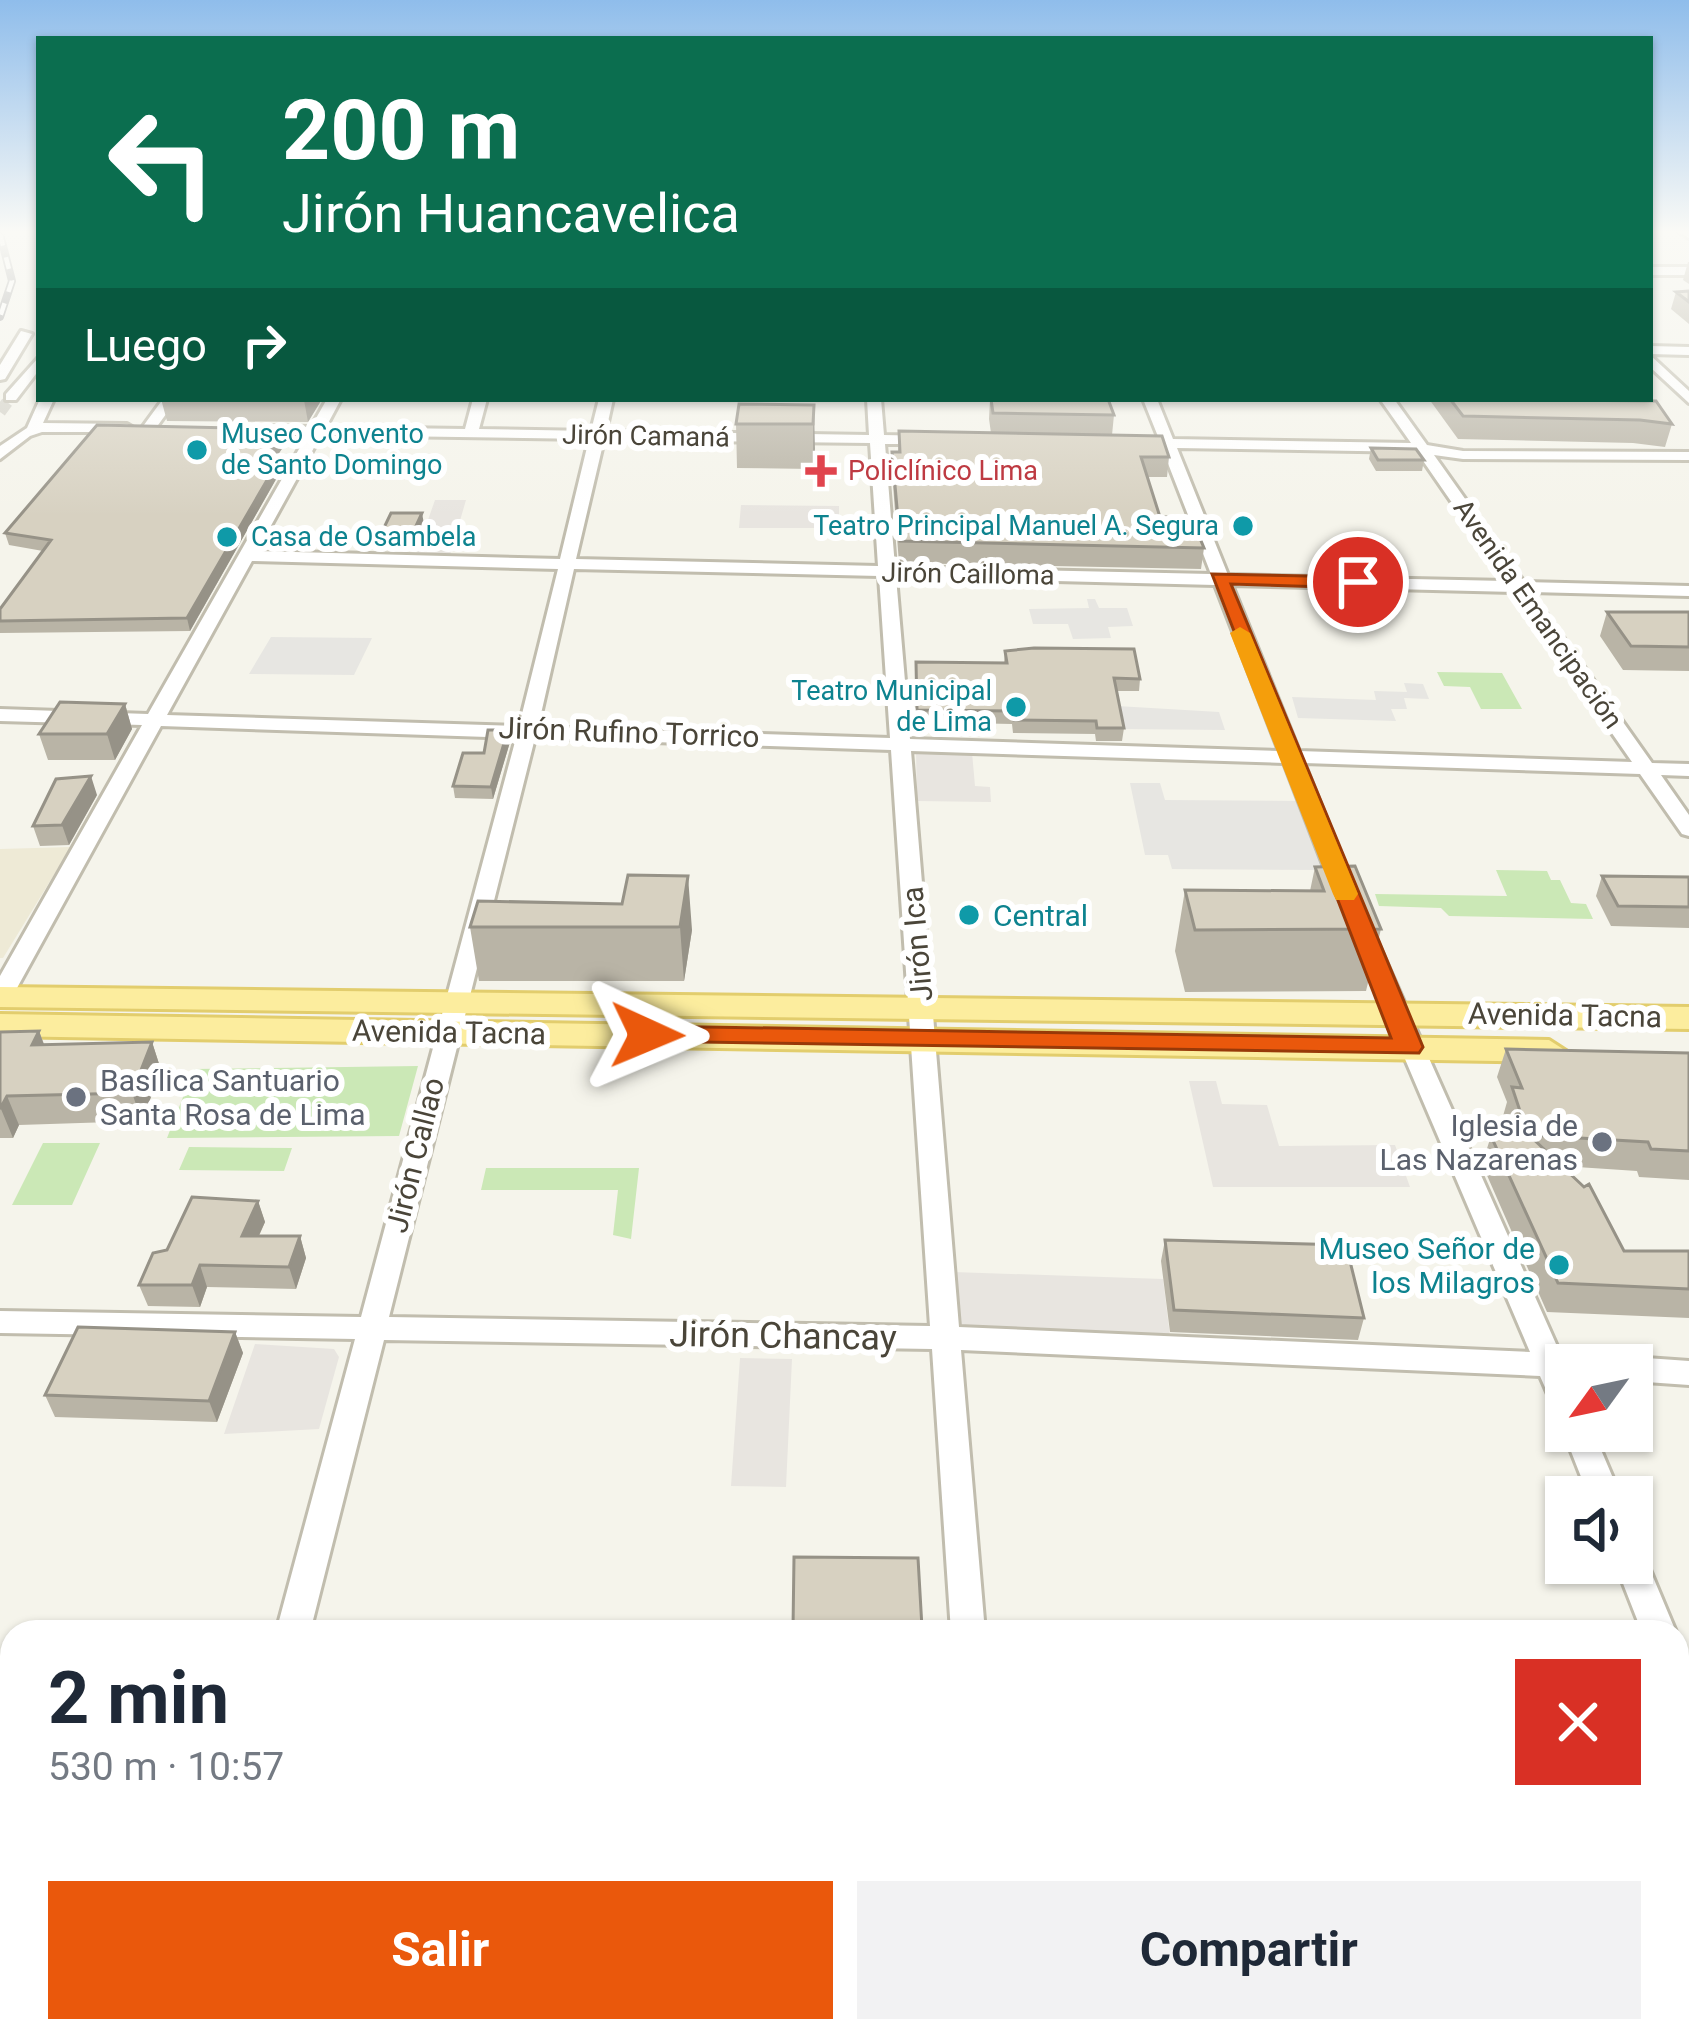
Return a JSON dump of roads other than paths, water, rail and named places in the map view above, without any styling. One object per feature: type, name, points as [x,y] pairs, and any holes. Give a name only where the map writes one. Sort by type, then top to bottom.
[{"type":"main road","name":"Avenida Tacna","points":[[0,997],[448,1028]]},
{"type":"main road","name":"Avenida Tacna","points":[[0,1044],[448,1028],[925,1033],[1393,1008],[1689,1018]]},
{"type":"main road","name":"Avenida Tacna","points":[[0,1025],[925,1033],[1586,1058]]},
{"type":"street","points":[[0,376],[12,336]]},
{"type":"street","points":[[1653,355],[1689,351]]},
{"type":"street","points":[[1653,358],[1689,399]]},
{"type":"street","points":[[11,397],[36,365]]},
{"type":"street","points":[[34,428],[46,402]]},
{"type":"street","points":[[148,429],[168,402]]},
{"type":"street","points":[[0,997],[332,402]]},
{"type":"street","points":[[471,433],[479,402]]},
{"type":"street","name":"Jirón Callao","points":[[295,1620],[528,728],[605,402]]},
{"type":"street","name":"Jirón Ica","points":[[874,402],[967,1620]]},
{"type":"street","points":[[1151,402],[1287,755],[1393,1008],[1549,1344]]},
{"type":"street","name":"Avenida Emancipación","points":[[1389,402],[1689,830]]},
{"type":"street","points":[[0,455],[12,436],[34,428],[169,429]]},
{"type":"street","name":"Jirón Camaná","points":[[232,430],[944,440]]},
{"type":"street","points":[[1122,442],[1418,448],[1463,455],[1689,456]]},
{"type":"street","name":"Jirón Cailloma","points":[[247,556],[1689,591]]},
{"type":"street","name":"Jirón Rufino Torrico","points":[[0,715],[528,728],[1689,770]]},
{"type":"street","name":"Jirón Chancay","points":[[0,1322],[369,1332],[946,1338],[1545,1364]]},
{"type":"street","points":[[1653,1371],[1689,1373]]},
{"type":"street","points":[[1640,1584],[1654,1620]]},
{"type":"tunnel","points":[[0,412],[11,397]]},
{"type":"place","name":"Museo Convento de Santo Domingo","points":[[197,450]]},
{"type":"place","name":"Policlínico Lima","points":[[821,471]]},
{"type":"place","name":"Teatro Principal Manuel A. Segura","points":[[1243,526]]},
{"type":"place","name":"Casa de Osambela","points":[[227,537]]},
{"type":"place","name":"Teatro Municipal de Lima","points":[[1016,707]]},
{"type":"place","name":"Central","points":[[969,915]]},
{"type":"place","name":"Basílica Santuario Santa Rosa de Lima","points":[[76,1097]]},
{"type":"place","name":"Iglesia de Las Nazarenas","points":[[1602,1142]]},
{"type":"place","name":"Museo Señor de los Milagros","points":[[1559,1265]]}]
